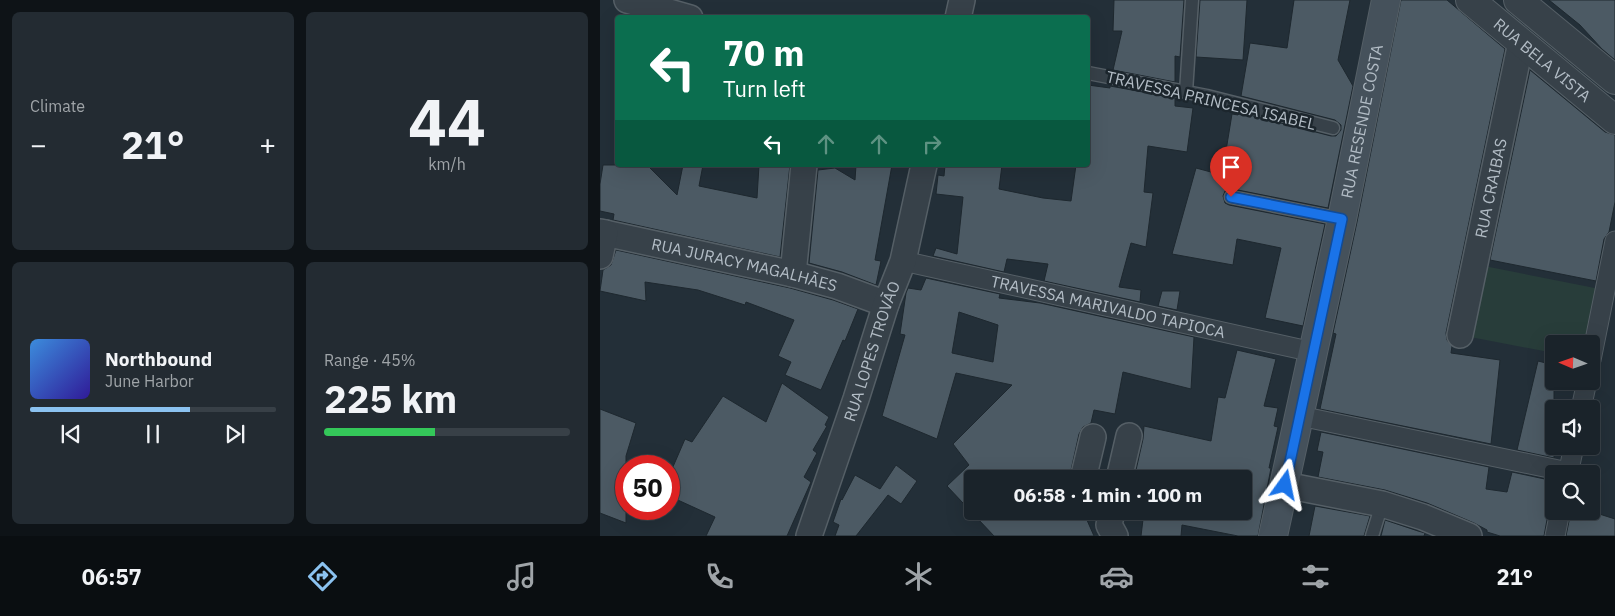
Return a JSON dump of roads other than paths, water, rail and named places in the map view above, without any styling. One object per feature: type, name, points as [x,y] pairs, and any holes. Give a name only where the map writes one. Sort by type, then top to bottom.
[{"type":"main road","name":"RUA RESENDE COSTA","points":[[1272,536],[1300,416],[1336,218],[1386,0]]},
{"type":"street","points":[[627,0],[680,15]]},
{"type":"street","points":[[959,15],[962,0]]},
{"type":"street","name":"RUA BELA VISTA","points":[[1470,0],[1615,120]]},
{"type":"street","name":"RUA BELA VISTA","points":[[1518,0],[1615,80]]},
{"type":"street","name":"RUA CRAIBAS","points":[[1460,335],[1521,42]]},
{"type":"street","points":[[793,274],[804,167]]},
{"type":"street","name":"RUA LOPES TROVÃO","points":[[809,536],[886,304],[903,261],[924,167]]},
{"type":"street","name":"RUA JURACY MAGALHÃES","points":[[602,240],[793,274],[837,286],[886,304]]},
{"type":"street","points":[[1596,335],[1615,242]]},
{"type":"street","name":"TRAVESSA MARIVALDO TAPIOCA","points":[[903,261],[1312,352]]},
{"type":"street","points":[[1300,416],[1545,468]]},
{"type":"street","points":[[1085,470],[1093,436]]},
{"type":"street","points":[[1121,470],[1129,436]]},
{"type":"street","points":[[1285,485],[1382,504],[1423,517],[1469,536]]},
{"type":"street","points":[[1556,536],[1559,520]]},
{"type":"lane","points":[[1186,92],[1192,0]]},
{"type":"lane","name":"TRAVESSA PRINCESA ISABEL","points":[[1090,73],[1186,92],[1333,128]]},
{"type":"lane","points":[[1231,197],[1336,218]]},
{"type":"lane","points":[[1372,536],[1382,504]]}]
